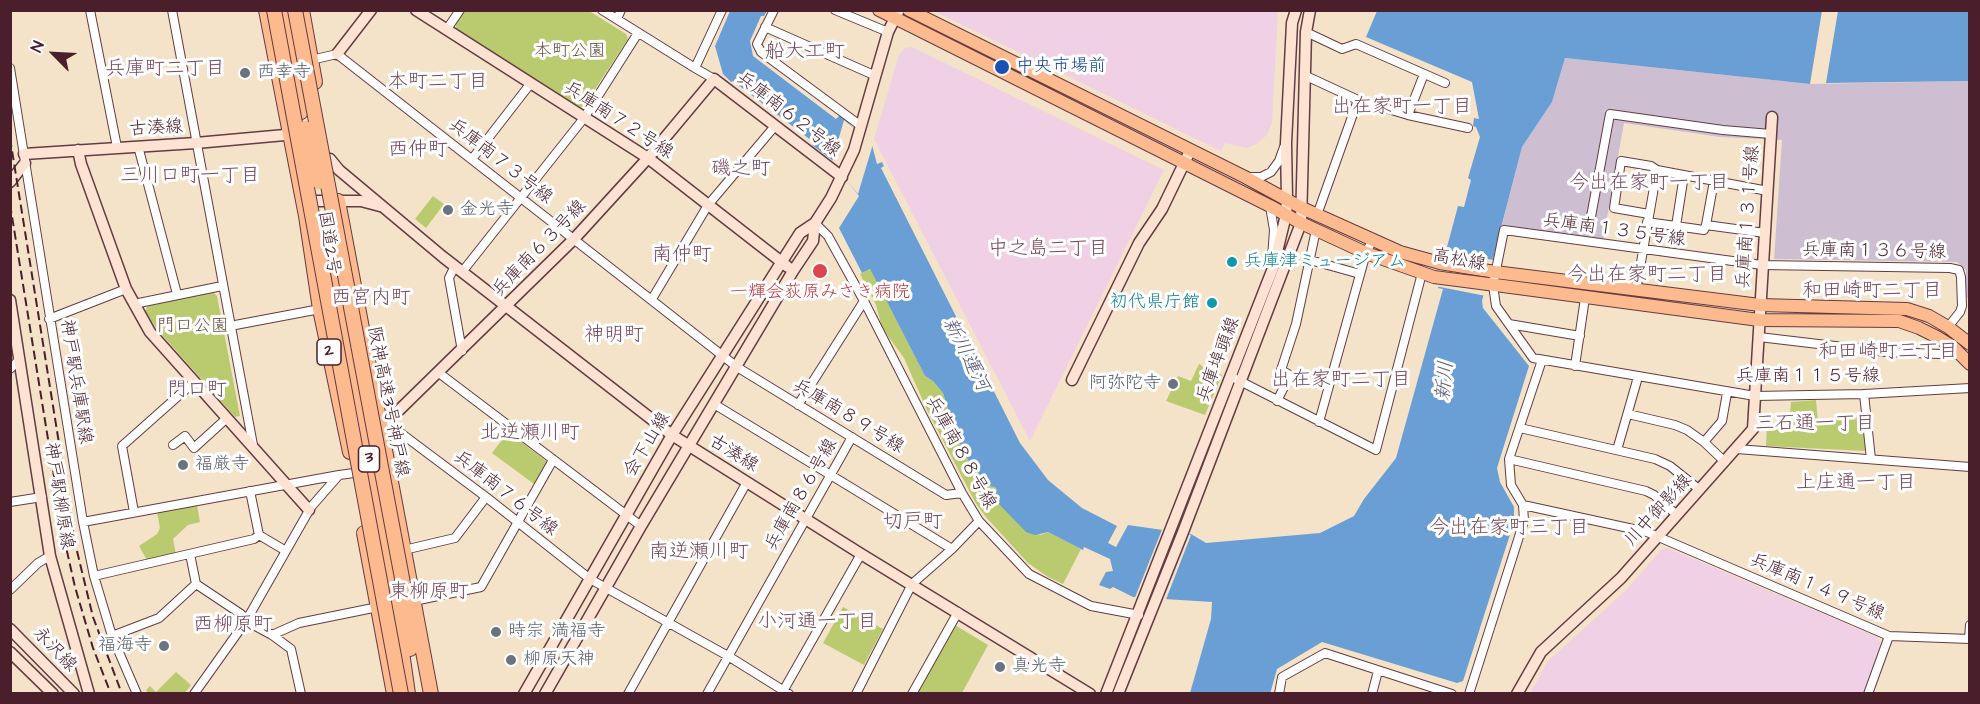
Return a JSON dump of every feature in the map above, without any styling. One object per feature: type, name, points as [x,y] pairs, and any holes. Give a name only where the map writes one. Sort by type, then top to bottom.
[{"type":"highway","name":"国道2号","points":[[266,10],[302,195],[320,309],[354,473],[394,693]]},
{"type":"highway","name":"3","points":[[274,10],[401,693]]},
{"type":"highway","name":"3","points":[[283,10],[310,149],[319,183],[334,220]]},
{"type":"highway","name":"阪神高速3号神戸線","points":[[295,10],[409,598],[423,693]]},
{"type":"highway","name":"国道2号","points":[[302,10],[325,139],[385,422],[409,598],[431,693]]},
{"type":"highway","name":"3","points":[[313,213],[329,258],[340,302],[390,568],[408,693]]},
{"type":"highway","name":"3","points":[[409,598],[415,693]]},
{"type":"main road","name":"高松線","points":[[879,10],[897,14],[1301,223],[1366,253],[1428,275],[1760,320],[1899,321],[1919,327],[1953,347],[1970,364]]},
{"type":"main road","name":"高松線","points":[[909,10],[1245,177],[1302,208],[1371,241],[1400,252],[1440,263],[1493,271],[1760,305],[1907,309],[1929,316],[1970,344]]},
{"type":"street","points":[[90,10],[117,147]]},
{"type":"street","points":[[172,10],[253,447]]},
{"type":"street","points":[[311,60],[337,54],[371,10]]},
{"type":"street","name":"兵庫南７２号線","points":[[416,10],[648,158],[793,271]]},
{"type":"street","points":[[447,29],[460,10]]},
{"type":"street","name":"兵庫南６２号線","points":[[602,10],[694,68],[842,176]]},
{"type":"street","points":[[617,20],[621,10]]},
{"type":"street","points":[[694,68],[722,10]]},
{"type":"street","points":[[774,10],[757,44],[761,52],[860,129]]},
{"type":"street","points":[[835,10],[888,32]]},
{"type":"street","name":"兵庫埠頭線","points":[[1118,693],[1149,619],[1148,606],[1172,527],[1273,268],[1286,215],[1286,142],[1292,23],[1296,10]]},
{"type":"street","name":"兵庫埠頭線","points":[[1106,693],[1138,615],[1148,606],[1184,532],[1301,223],[1304,75],[1306,32],[1310,10]]},
{"type":"street","name":"会下山線","points":[[545,693],[641,526],[813,241],[815,223],[842,176],[860,129],[888,32],[897,14]]},
{"type":"street","points":[[765,27],[876,76]]},
{"type":"street","points":[[1306,32],[1342,49],[1356,44],[1445,83]]},
{"type":"street","points":[[462,351],[449,278],[521,198],[584,117],[638,33]]},
{"type":"street","name":"兵庫南７３号線","points":[[337,54],[722,355]]},
{"type":"street","name":"神戸駅兵庫駅線","points":[[10,68],[82,522],[94,576],[112,636],[137,693]]},
{"type":"street","points":[[1408,115],[1424,74]]},
{"type":"street","points":[[1304,75],[1358,100],[1408,115],[1468,128]]},
{"type":"street","name":"兵庫南６３号線","points":[[385,422],[462,351],[574,239],[648,158],[712,81]]},
{"type":"street","points":[[472,159],[531,83]]},
{"type":"street","points":[[1317,215],[1358,100]]},
{"type":"street","points":[[1590,222],[1610,114],[1723,130],[1771,134]]},
{"type":"street","name":"兵庫南１３１号線","points":[[1760,320],[1772,117]]},
{"type":"street","points":[[652,299],[708,204],[776,126]]},
{"type":"street","name":"古湊線","points":[[25,158],[78,150],[196,143],[290,134],[314,133],[325,139]]},
{"type":"street","points":[[1245,177],[1261,177],[1271,172],[1279,161],[1286,142]]},
{"type":"street","points":[[138,146],[177,294]]},
{"type":"street","points":[[78,150],[126,290],[150,332],[309,510]]},
{"type":"street","points":[[1072,380],[1139,243],[1162,209],[1190,151]]},
{"type":"street","points":[[10,182],[25,158]]},
{"type":"street","name":"古湊線","points":[[330,159],[339,170],[458,269],[672,435],[861,554],[1090,693]]},
{"type":"street","points":[[1714,181],[1704,230],[1676,226],[1614,208],[1621,161],[1768,191]]},
{"type":"street","points":[[1636,291],[1641,250],[1657,170]]},
{"type":"street","points":[[1676,226],[1684,175]]},
{"type":"street","name":"古湊線","points":[[302,195],[312,201],[370,202],[383,207]]},
{"type":"street","points":[[1270,206],[1274,230],[1273,268]]},
{"type":"street","name":"会下山線","points":[[524,693],[672,435],[800,233],[815,223]]},
{"type":"street","name":"兵庫南８８号線","points":[[815,223],[828,236],[864,301],[962,494],[980,521],[1029,574],[1091,606],[1149,619]]},
{"type":"street","points":[[1706,225],[1765,233]]},
{"type":"street","points":[[1277,401],[1290,375],[1281,370],[1296,324],[1316,230]]},
{"type":"street","name":"兵庫南１３５号線","points":[[1493,271],[1504,231],[1762,265]]},
{"type":"street","points":[[1319,422],[1371,241]]},
{"type":"street","points":[[1310,260],[1360,274]]},
{"type":"street","name":"兵庫南１３６号線","points":[[1762,265],[1959,270],[1962,306],[1948,327]]},
{"type":"street","points":[[1469,693],[1524,521],[1523,505],[1511,485],[1509,459],[1542,360],[1533,358],[1496,306],[1491,285],[1493,271]]},
{"type":"street","points":[[1230,376],[1376,450],[1428,275]]},
{"type":"street","points":[[134,304],[222,286]]},
{"type":"street","points":[[49,319],[126,290]]},
{"type":"street","points":[[1575,366],[1585,297]]},
{"type":"street","name":"神戸駅柳原線","points":[[10,300],[50,556],[89,693]]},
{"type":"street","points":[[798,405],[864,301]]},
{"type":"street","points":[[230,326],[320,309]]},
{"type":"street","name":"川中御影線","points":[[1517,693],[1541,652],[1621,578],[1753,429],[1760,320]]},
{"type":"street","points":[[1509,324],[1580,336]]},
{"type":"street","points":[[1759,337],[1886,352],[1941,354],[1953,347]]},
{"type":"street","name":"兵庫南８９号線","points":[[722,355],[736,367],[946,495],[962,494]]},
{"type":"street","points":[[10,369],[20,359]]},
{"type":"street","name":"兵庫南１１５号線","points":[[1542,360],[1755,396],[1864,394],[1970,388]]},
{"type":"street","points":[[439,373],[641,526]]},
{"type":"street","points":[[1617,450],[1638,378]]},
{"type":"street","points":[[134,512],[122,446],[194,382]]},
{"type":"street","points":[[1704,442],[1722,421],[1727,393]]},
{"type":"street","points":[[1864,394],[1871,459]]},
{"type":"street","points":[[714,404],[952,549]]},
{"type":"street","points":[[1628,414],[1687,430],[1725,462]]},
{"type":"street","points":[[173,445],[185,436],[194,448],[227,418]]},
{"type":"street","name":"兵庫南７６号線","points":[[385,422],[486,496],[590,579],[728,656],[785,692]]},
{"type":"street","points":[[1520,428],[1655,459],[1670,466],[1700,490]]},
{"type":"street","name":"兵庫南８６号線","points":[[707,693],[852,437]]},
{"type":"street","points":[[1737,449],[1970,467]]},
{"type":"street","points":[[1509,459],[1646,491],[1677,515]]},
{"type":"street","points":[[409,598],[481,587],[553,460]]},
{"type":"street","points":[[82,522],[354,473]]},
{"type":"street","points":[[194,693],[246,621],[309,510],[339,475]]},
{"type":"street","points":[[628,693],[747,482]]},
{"type":"street","points":[[250,490],[259,535],[286,551]]},
{"type":"street","points":[[404,550],[455,538],[486,496]]},
{"type":"street","points":[[10,502],[42,497]]},
{"type":"street","name":"兵庫南１４９号線","points":[[1523,505],[1647,532],[1889,636],[1969,639]]},
{"type":"street","points":[[856,693],[912,585],[980,521]]},
{"type":"street","points":[[94,576],[254,539],[259,535]]},
{"type":"street","points":[[190,554],[196,584],[241,614],[246,621],[272,635],[291,649],[301,693]]},
{"type":"street","points":[[785,692],[861,554]]},
{"type":"street","points":[[10,590],[38,563],[50,556]]},
{"type":"street","points":[[112,636],[159,618],[196,584]]},
{"type":"street","points":[[272,635],[299,623],[378,607]]},
{"type":"street","points":[[912,693],[958,612]]},
{"type":"street","points":[[1969,639],[1970,625]]},
{"type":"street","name":"永沢線","points":[[10,628],[74,693]]},
{"type":"street","points":[[1868,693],[1889,636]]},
{"type":"street","name":"永沢線","points":[[10,651],[52,693]]},
{"type":"street","points":[[1279,693],[1282,677],[1325,653],[1452,693]]},
{"type":"street","points":[[1372,693],[1378,671]]},
{"type":"shaded area","points":[[934,11],[1278,11],[1272,123],[1267,135],[1256,144],[1247,148],[1225,143],[1221,151]]},
{"type":"shaded area","points":[[912,47],[1164,170],[1030,441],[874,139],[899,55],[905,48]]},
{"type":"shaded area","points":[[1565,58],[1810,84],[1969,81],[1969,301],[1966,295],[1966,270],[1957,262],[1774,259],[1782,140],[1720,137],[1624,123],[1603,240],[1502,225],[1522,147],[1552,102]]},
{"type":"shaded area","points":[[1668,548],[1877,637],[1881,644],[1863,693],[1530,694],[1547,662],[1625,591],[1662,549]]},
{"type":"green space","name":"本町公園","points":[[464,11],[589,11],[626,34],[628,39],[584,106],[580,107],[457,30],[455,23]]},
{"type":"green space","points":[[433,196],[444,204],[426,228],[415,219]]},
{"type":"green space","points":[[870,269],[925,376],[933,381],[943,393],[948,409],[947,419],[997,490],[1040,535],[1048,532],[1081,549],[1063,584],[1028,563],[975,502],[927,410],[904,358],[882,328],[876,305],[860,274]]},
{"type":"green space","name":"門口公園","points":[[213,292],[217,296],[240,416],[235,417],[156,328],[145,311],[148,305]]},
{"type":"green space","points":[[1199,364],[1215,374],[1216,372],[1222,375],[1205,415],[1166,401],[1178,376],[1191,381]]},
{"type":"green space","points":[[1816,400],[1818,421],[1863,416],[1867,447],[1865,451],[1766,446],[1767,425],[1789,424],[1791,402]]},
{"type":"green space","points":[[508,432],[546,461],[548,466],[534,484],[492,453]]},
{"type":"green space","points":[[197,505],[200,522],[188,525],[173,539],[176,554],[147,560],[139,546],[157,534],[160,528],[157,512]]},
{"type":"green space","points":[[843,607],[883,629],[864,665],[823,643]]},
{"type":"green space","points":[[955,625],[988,645],[962,693],[917,694]]},
{"type":"green space","points":[[176,672],[191,685],[185,693],[148,693],[146,690],[150,686],[156,692]]},
{"type":"water","points":[[730,11],[767,11],[764,16],[761,16],[750,41],[753,56],[836,119],[840,115],[872,145],[877,164],[882,162],[884,166],[881,168],[1020,443],[1048,480],[1082,508],[1117,526],[1108,543],[1116,547],[1128,525],[1191,534],[1206,543],[1320,533],[1354,516],[1364,499],[1396,458],[1443,289],[1438,288],[1447,247],[1458,206],[1464,207],[1471,180],[1468,178],[1480,137],[1476,127],[1473,126],[1474,118],[1479,119],[1472,82],[1366,37],[1377,11],[1822,11],[1810,84],[1565,58],[1552,102],[1522,147],[1482,301],[1483,308],[1529,366],[1497,468],[1500,482],[1514,507],[1514,522],[1463,681],[1457,683],[1322,642],[1277,669],[1270,694],[1190,693],[1211,619],[1212,602],[1133,597],[1113,587],[1110,589],[1099,585],[1106,572],[1113,571],[1110,559],[1084,547],[1083,550],[1048,532],[1035,535],[1026,532],[995,500],[997,490],[995,487],[981,484],[947,419],[948,409],[943,393],[933,381],[925,376],[870,269],[862,273],[839,228],[859,196],[832,160],[812,145],[812,141],[723,74],[715,46]]},
{"type":"water","points":[[1838,11],[1969,11],[1969,81],[1826,83]]},
{"type":"pier","points":[[844,120],[873,144],[858,194],[832,162]]},
{"type":"pier","points":[[1444,250],[1493,260],[1486,296],[1435,286]]},
{"type":"pier","points":[[1163,527],[1191,535],[1165,602],[1134,600]]},
{"type":"railway","points":[[10,138],[75,543],[93,617],[122,694]]},
{"type":"railway","points":[[10,204],[64,538],[75,587],[93,648],[111,694]]},
{"type":"place","name":"中央市場前","points":[[1002,67]]},
{"type":"place","name":"西幸寺","points":[[245,73]]},
{"type":"place","name":"金光寺","points":[[448,210]]},
{"type":"place","name":"兵庫津ミュージアム","points":[[1232,262]]},
{"type":"place","name":"一輝会荻原みさき病院","points":[[820,271]]},
{"type":"place","name":"初代県庁館","points":[[1212,303]]},
{"type":"place","name":"阿弥陀寺","points":[[1173,384]]},
{"type":"place","name":"福厳寺","points":[[183,465]]},
{"type":"place","name":"時宗 満福寺","points":[[496,632]]},
{"type":"place","name":"福海寺","points":[[164,646]]},
{"type":"place","name":"柳原天神","points":[[511,660]]},
{"type":"place","name":"真光寺","points":[[1000,667]]},
{"type":"district","name":"船大工町","points":[[805,53]]},
{"type":"district","name":"兵庫町二丁目","points":[[165,70]]},
{"type":"district","name":"本町二丁目","points":[[438,83]]},
{"type":"district","name":"出在家町一丁目","points":[[1402,108]]},
{"type":"district","name":"西仲町","points":[[418,151]]},
{"type":"district","name":"磯之町","points":[[741,170]]},
{"type":"district","name":"三川口町一丁目","points":[[190,177]]},
{"type":"district","name":"今出在家町一丁目","points":[[1649,184]]},
{"type":"district","name":"中之島二丁目","points":[[1048,250]]},
{"type":"district","name":"南仲町","points":[[682,256]]},
{"type":"district","name":"今出在家町二丁目","points":[[1647,276]]},
{"type":"district","name":"和田崎町二丁目","points":[[1872,292]]},
{"type":"district","name":"西宮内町","points":[[371,299]]},
{"type":"district","name":"神明町","points":[[614,336]]},
{"type":"district","name":"和田崎町三丁目","points":[[1888,353]]},
{"type":"district","name":"出在家町二丁目","points":[[1341,381]]},
{"type":"district","name":"門口町","points":[[197,391]]},
{"type":"district","name":"三石通一丁目","points":[[1815,425]]},
{"type":"district","name":"北逆瀬川町","points":[[530,434]]},
{"type":"district","name":"上庄通一丁目","points":[[1856,484]]},
{"type":"district","name":"切戸町","points":[[913,523]]},
{"type":"district","name":"今出在家町三丁目","points":[[1509,529]]},
{"type":"district","name":"南逆瀬川町","points":[[699,553]]},
{"type":"district","name":"東柳原町","points":[[429,593]]},
{"type":"district","name":"小河通一丁目","points":[[817,623]]},
{"type":"district","name":"西柳原町","points":[[233,626]]},
{"type":"water label","name":"新川運河","points":[[965,355]]},
{"type":"water label","name":"新川","points":[[1446,381]]}]
